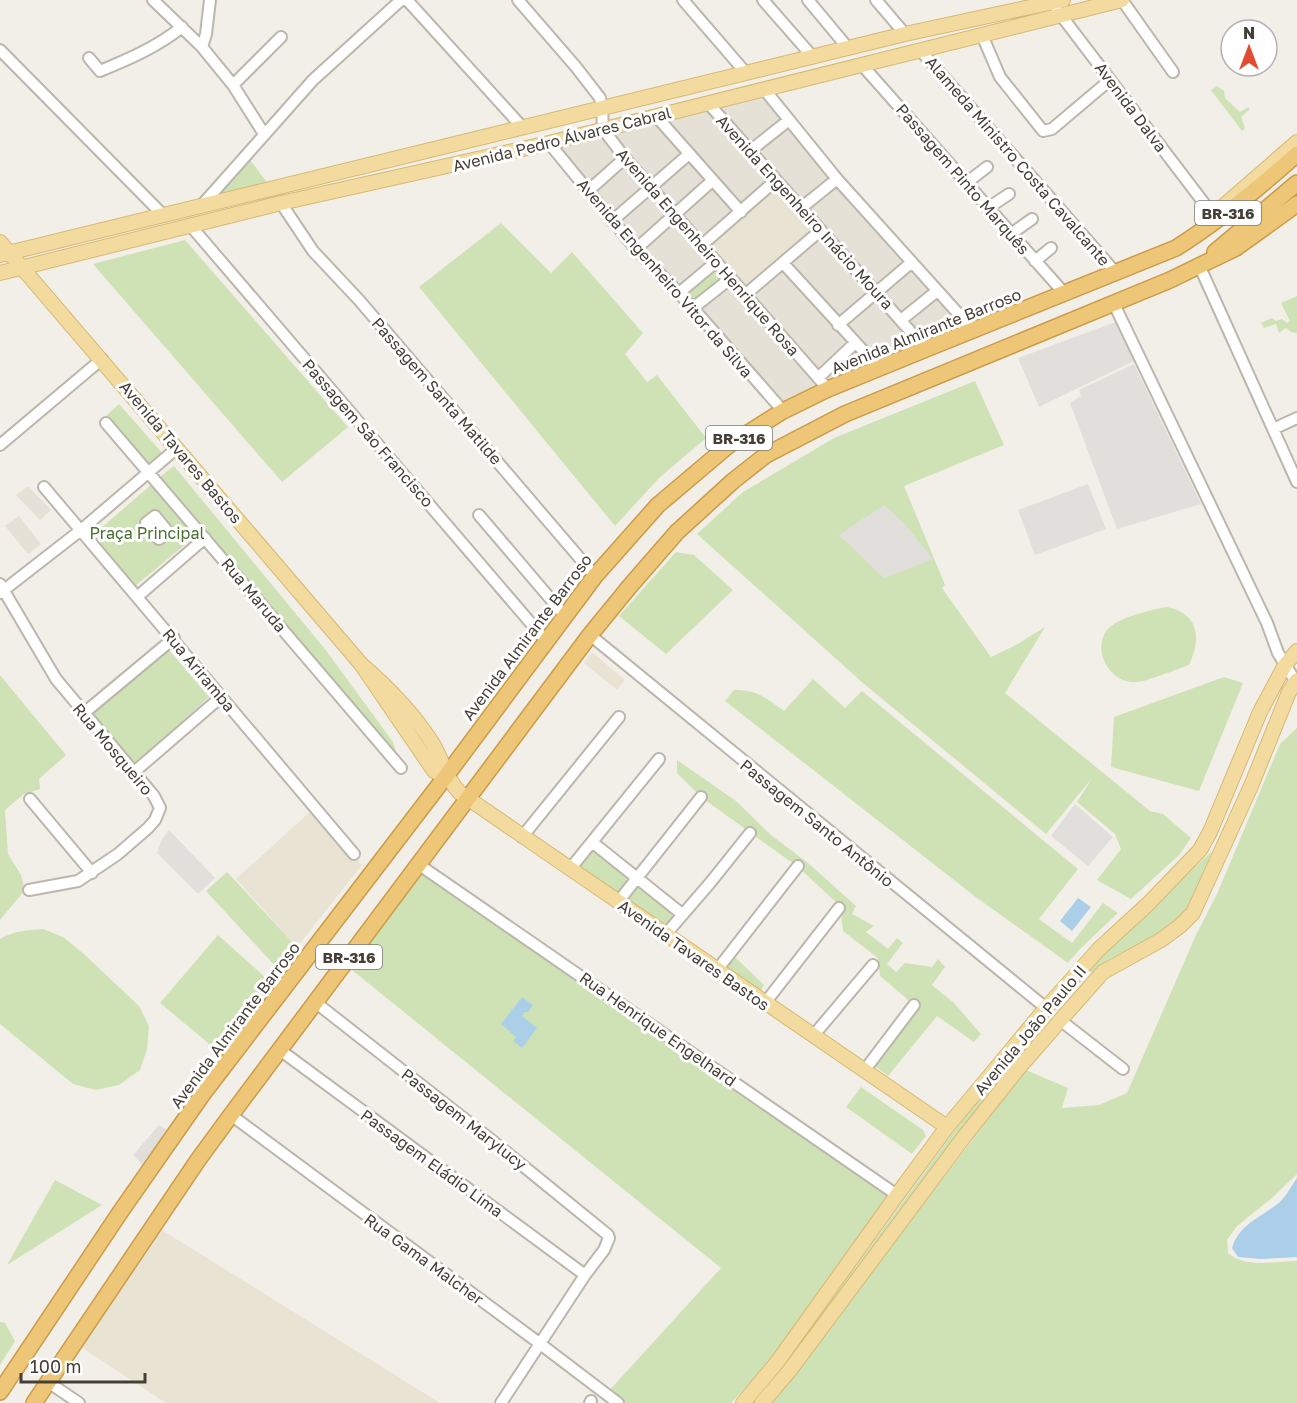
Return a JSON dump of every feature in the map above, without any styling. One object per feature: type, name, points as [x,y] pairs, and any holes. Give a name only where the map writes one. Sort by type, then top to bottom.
[{"type":"highway","name":"Avenida Almirante Barroso","points":[[0,1392],[189,1114],[595,576],[658,505],[729,445],[823,384],[879,368],[1176,248],[1212,225],[1247,198],[1297,154]]},
{"type":"highway","name":"BR-316","points":[[1199,265],[1297,183]]},
{"type":"highway","name":"BR-316","points":[[231,1115],[590,635],[677,532],[734,481],[766,455],[845,414],[1114,304],[1236,248],[1297,204]]},
{"type":"highway","points":[[34,1403],[198,1160],[231,1115]]},
{"type":"main road","name":"Avenida Pedro Álvares Cabral","points":[[0,273],[281,203],[549,143],[1122,0]]},
{"type":"main road","name":"Avenida Pedro Álvares Cabral","points":[[3,250],[164,216],[905,33],[1054,1]]},
{"type":"main road","points":[[1150,259],[1213,215],[1297,142]]},
{"type":"main road","name":"Avenida Tavares Bastos","points":[[3,250],[102,359],[361,664],[435,771],[446,776],[468,799],[522,837],[947,1128]]},
{"type":"main road","name":"Avenida João Paulo II","points":[[743,1403],[778,1361],[947,1128],[1025,1033],[1099,949],[1148,904],[1205,842],[1260,712],[1285,665],[1297,651]]},
{"type":"main road","name":"Avenida João Paulo II","points":[[762,1403],[790,1370],[964,1137],[1071,1007],[1103,972],[1161,940],[1193,913],[1251,786],[1289,692],[1296,681]]},
{"type":"main road","points":[[1071,1007],[1070,999],[1086,979],[1085,974],[1080,970]]},
{"type":"main road","points":[[1017,1070],[1012,1068],[1011,1061],[1027,1041],[1025,1033]]},
{"type":"street","points":[[153,0],[202,47],[233,85],[264,134]]},
{"type":"street","points":[[202,47],[210,0]]},
{"type":"street","points":[[202,205],[313,80],[401,0]]},
{"type":"street","points":[[407,0],[523,128]]},
{"type":"street","points":[[518,0],[600,98],[603,129]]},
{"type":"street","points":[[683,0],[746,73]]},
{"type":"street","points":[[763,0],[812,56]]},
{"type":"street","points":[[808,0],[848,48]]},
{"type":"street","points":[[876,0],[905,33]]},
{"type":"street","points":[[1122,0],[1173,72]]},
{"type":"street","name":"Avenida Dalva","points":[[1054,1],[1061,16],[1213,215]]},
{"type":"street","points":[[89,58],[100,70],[147,50],[182,27]]},
{"type":"street","points":[[982,35],[1000,77],[1043,131],[1052,129],[1110,80]]},
{"type":"street","points":[[233,85],[281,37]]},
{"type":"street","points":[[0,50],[164,216]]},
{"type":"street","name":"Alameda Ministro Costa Cavalcante","points":[[920,50],[1116,273]]},
{"type":"street","name":"Passagem Pinto Marquês","points":[[862,65],[1064,293]]},
{"type":"street","points":[[764,89],[837,179],[973,330]]},
{"type":"street","name":"Avenida Engenheiro Inácio Moura","points":[[708,103],[926,349]]},
{"type":"street","points":[[656,116],[741,212]]},
{"type":"street","points":[[750,151],[789,120]]},
{"type":"street","name":"Avenida Engenheiro Henrique Rosa","points":[[603,129],[650,188],[746,294],[823,384]]},
{"type":"street","name":"Avenida Engenheiro Vitor da Silva","points":[[549,143],[636,249],[693,308],[783,411]]},
{"type":"street","points":[[612,221],[689,154]]},
{"type":"street","points":[[588,191],[625,159]]},
{"type":"street","points":[[966,183],[987,167]]},
{"type":"street","points":[[801,208],[837,179]]},
{"type":"street","points":[[636,249],[712,181]]},
{"type":"street","points":[[702,245],[776,181]]},
{"type":"street","points":[[988,208],[1009,194]]},
{"type":"street","name":"Passagem Santa Matilde","points":[[281,203],[313,251],[359,300],[595,576]]},
{"type":"street","points":[[1011,234],[1032,219]]},
{"type":"street","name":"Passagem São Francisco","points":[[190,225],[546,641]]},
{"type":"street","points":[[746,294],[820,230]]},
{"type":"street","points":[[1035,261],[1051,248]]},
{"type":"street","points":[[679,293],[717,262]]},
{"type":"street","points":[[838,325],[912,262]]},
{"type":"street","points":[[783,263],[879,368]]},
{"type":"street","points":[[1199,265],[1297,482]]},
{"type":"street","points":[[693,308],[731,278]]},
{"type":"street","points":[[901,320],[937,291]]},
{"type":"street","points":[[1114,304],[1267,623],[1274,644],[1296,681]]},
{"type":"street","points":[[823,384],[855,343]]},
{"type":"street","points":[[0,445],[102,359]]},
{"type":"street","points":[[1273,429],[1297,418]]},
{"type":"street","name":"Rua Maruda","points":[[106,423],[401,768]]},
{"type":"street","points":[[1,589],[81,530],[177,448]]},
{"type":"street","name":"Rua Ariramba","points":[[44,487],[174,638],[354,854]]},
{"type":"street","points":[[479,515],[565,616]]},
{"type":"street","points":[[137,597],[205,537]]},
{"type":"street","name":"Rua Mosqueiro","points":[[1,589],[56,679],[160,808],[148,828],[92,873],[78,881],[29,890]]},
{"type":"street","name":"Passagem Santo Antônio","points":[[590,635],[726,749],[1046,1008]]},
{"type":"street","points":[[84,714],[174,638]]},
{"type":"street","points":[[133,773],[221,697]]},
{"type":"street","points":[[522,837],[619,717]]},
{"type":"street","points":[[570,869],[659,759]]},
{"type":"street","points":[[618,902],[701,797]]},
{"type":"street","points":[[30,799],[92,873]]},
{"type":"street","points":[[666,934],[750,833]]},
{"type":"street","points":[[592,842],[682,914]]},
{"type":"street","name":"Rua Henrique Engelhard","points":[[418,864],[897,1195]]},
{"type":"street","points":[[717,970],[798,866]]},
{"type":"street","points":[[765,1003],[839,908]]},
{"type":"street","points":[[813,1036],[873,964]]},
{"type":"street","points":[[273,978],[285,988]]},
{"type":"street","name":"Passagem Marylucy","points":[[315,1002],[604,1230],[609,1238],[604,1250],[585,1275]]},
{"type":"street","points":[[864,1071],[914,1005]]},
{"type":"street","points":[[1060,1020],[1123,1069]]},
{"type":"street","name":"Passagem Eládio Lima","points":[[280,1050],[585,1275]]},
{"type":"street","name":"Rua Gama Malcher","points":[[231,1115],[618,1403]]},
{"type":"street","points":[[501,1403],[585,1275]]},
{"type":"street","points":[[48,1382],[79,1403]]},
{"type":"shaded area","points":[[764,89],[973,330],[783,411],[549,143]]},
{"type":"shaded area","points":[[775,186],[815,230],[747,289],[707,245]]},
{"type":"shaded area","points":[[1121,320],[1140,358],[1039,407],[1018,358]]},
{"type":"shaded area","points":[[1134,364],[1201,504],[1117,529],[1070,403],[1081,396],[1079,390]]},
{"type":"shaded area","points":[[1088,484],[1106,529],[1035,555],[1018,510]]},
{"type":"shaded area","points":[[28,486],[51,510],[40,520],[16,495]]},
{"type":"shaded area","points":[[884,505],[905,524],[933,559],[884,578],[839,535]]},
{"type":"shaded area","points":[[19,516],[41,544],[28,554],[5,526]]},
{"type":"shaded area","points":[[592,652],[625,680],[617,690],[584,663]]},
{"type":"shaded area","points":[[1075,804],[1113,837],[1088,866],[1051,836]]},
{"type":"shaded area","points":[[312,810],[362,865],[297,947],[236,879]]},
{"type":"shaded area","points":[[169,830],[215,878],[198,894],[157,853],[162,839]]},
{"type":"shaded area","points":[[159,1125],[167,1130],[143,1166],[133,1155]]},
{"type":"shaded area","points":[[157,1227],[440,1403],[166,1403],[78,1345]]},
{"type":"green space","points":[[1217,86],[1224,91],[1225,98],[1240,112],[1248,107],[1250,109],[1241,117],[1245,128],[1242,131],[1211,90]]},
{"type":"green space","points":[[248,157],[272,189],[202,205]]},
{"type":"green space","points":[[501,223],[551,273],[572,252],[643,333],[625,354],[647,382],[657,375],[706,438],[659,478],[615,526],[419,287]]},
{"type":"green space","points":[[185,240],[348,427],[282,482],[93,264]]},
{"type":"green space","points":[[716,266],[727,277],[696,303],[686,292]]},
{"type":"green space","points":[[1297,296],[1297,333],[1286,328],[1279,333],[1276,324],[1264,328],[1261,323],[1272,318],[1276,321],[1282,319],[1287,323],[1290,321],[1281,303]]},
{"type":"green space","points":[[975,381],[1004,445],[904,486],[945,585],[942,588],[991,657],[1045,627],[1005,693],[1150,811],[1163,814],[1191,838],[1179,855],[1131,899],[1097,880],[1121,849],[1115,834],[1077,802],[1093,777],[1046,834],[863,683],[697,534],[743,492],[834,438]]},
{"type":"green space","points":[[119,404],[164,455],[152,466],[106,416]]},
{"type":"green space","points":[[174,466],[325,649],[393,742],[400,765],[210,534],[160,477]]},
{"type":"green space","name":"Praça Principal","points":[[151,485],[194,537],[134,587],[94,534]]},
{"type":"green space","points":[[676,552],[694,555],[733,590],[666,654],[619,616]]},
{"type":"green space","points":[[1167,607],[1186,615],[1195,629],[1195,646],[1189,665],[1136,682],[1119,678],[1106,665],[1103,656],[1101,647],[1107,630],[1119,621]]},
{"type":"green space","points":[[167,648],[209,697],[133,767],[91,713]]},
{"type":"green space","points":[[0,675],[66,755],[39,779],[40,789],[24,794],[5,810],[8,854],[21,875],[25,890],[0,920]]},
{"type":"green space","points":[[1224,677],[1243,683],[1199,791],[1111,767],[1114,717]]},
{"type":"green space","points":[[813,679],[845,708],[862,691],[1078,869],[1039,919],[1072,943],[1103,903],[1118,913],[1068,963],[977,898],[725,701],[734,690],[749,691],[767,699],[784,711]]},
{"type":"green space","points":[[1297,728],[1297,1174],[1237,1226],[1227,1240],[1228,1253],[1244,1261],[1261,1263],[1297,1261],[1297,1403],[771,1403],[1026,1070],[1068,1088],[1062,1108],[1099,1105],[1127,1093],[1196,935],[1217,894],[1280,744]]},
{"type":"green space","points":[[677,760],[736,801],[771,835],[808,863],[856,906],[852,914],[874,926],[866,932],[888,949],[897,938],[903,943],[887,964],[896,972],[905,963],[932,967],[938,959],[945,967],[932,985],[954,1003],[981,1034],[974,1042],[937,1016],[888,1076],[870,1062],[914,1005],[880,976],[878,958],[843,931],[840,906],[798,867],[701,797],[677,773]]},
{"type":"green space","points":[[593,847],[633,878],[618,897],[577,867]]},
{"type":"green space","points":[[1212,851],[1188,910],[1172,927],[1109,959],[1093,974],[1087,968]]},
{"type":"green space","points":[[417,863],[892,1190],[773,1358],[731,1403],[621,1403],[607,1393],[721,1268],[342,962]]},
{"type":"green space","points":[[227,872],[298,948],[276,967],[206,891]]},
{"type":"green space","points":[[639,883],[678,915],[666,928],[626,899]]},
{"type":"green space","points":[[43,929],[63,937],[85,955],[139,1006],[149,1026],[147,1049],[140,1070],[119,1085],[96,1090],[73,1084],[0,1024],[0,939],[26,930]]},
{"type":"green space","points":[[218,935],[266,978],[269,987],[219,1052],[160,1003]]},
{"type":"green space","points":[[735,957],[764,985],[759,993],[726,970]]},
{"type":"green space","points":[[1009,1062],[1010,1068],[758,1403],[753,1403],[781,1369],[977,1100]]},
{"type":"green space","points":[[861,1087],[923,1130],[926,1136],[912,1154],[846,1107]]},
{"type":"green space","points":[[55,1180],[102,1205],[7,1265]]},
{"type":"green space","points":[[0,1322],[5,1323],[15,1341],[0,1365]]},
{"type":"water","points":[[1078,898],[1091,907],[1072,931],[1060,921]]},
{"type":"water","points":[[522,997],[533,1005],[522,1016],[537,1028],[522,1048],[513,1041],[516,1037],[501,1024]]},
{"type":"water","points":[[1297,1178],[1297,1257],[1261,1259],[1238,1257],[1232,1248],[1240,1233],[1280,1202]]}]
